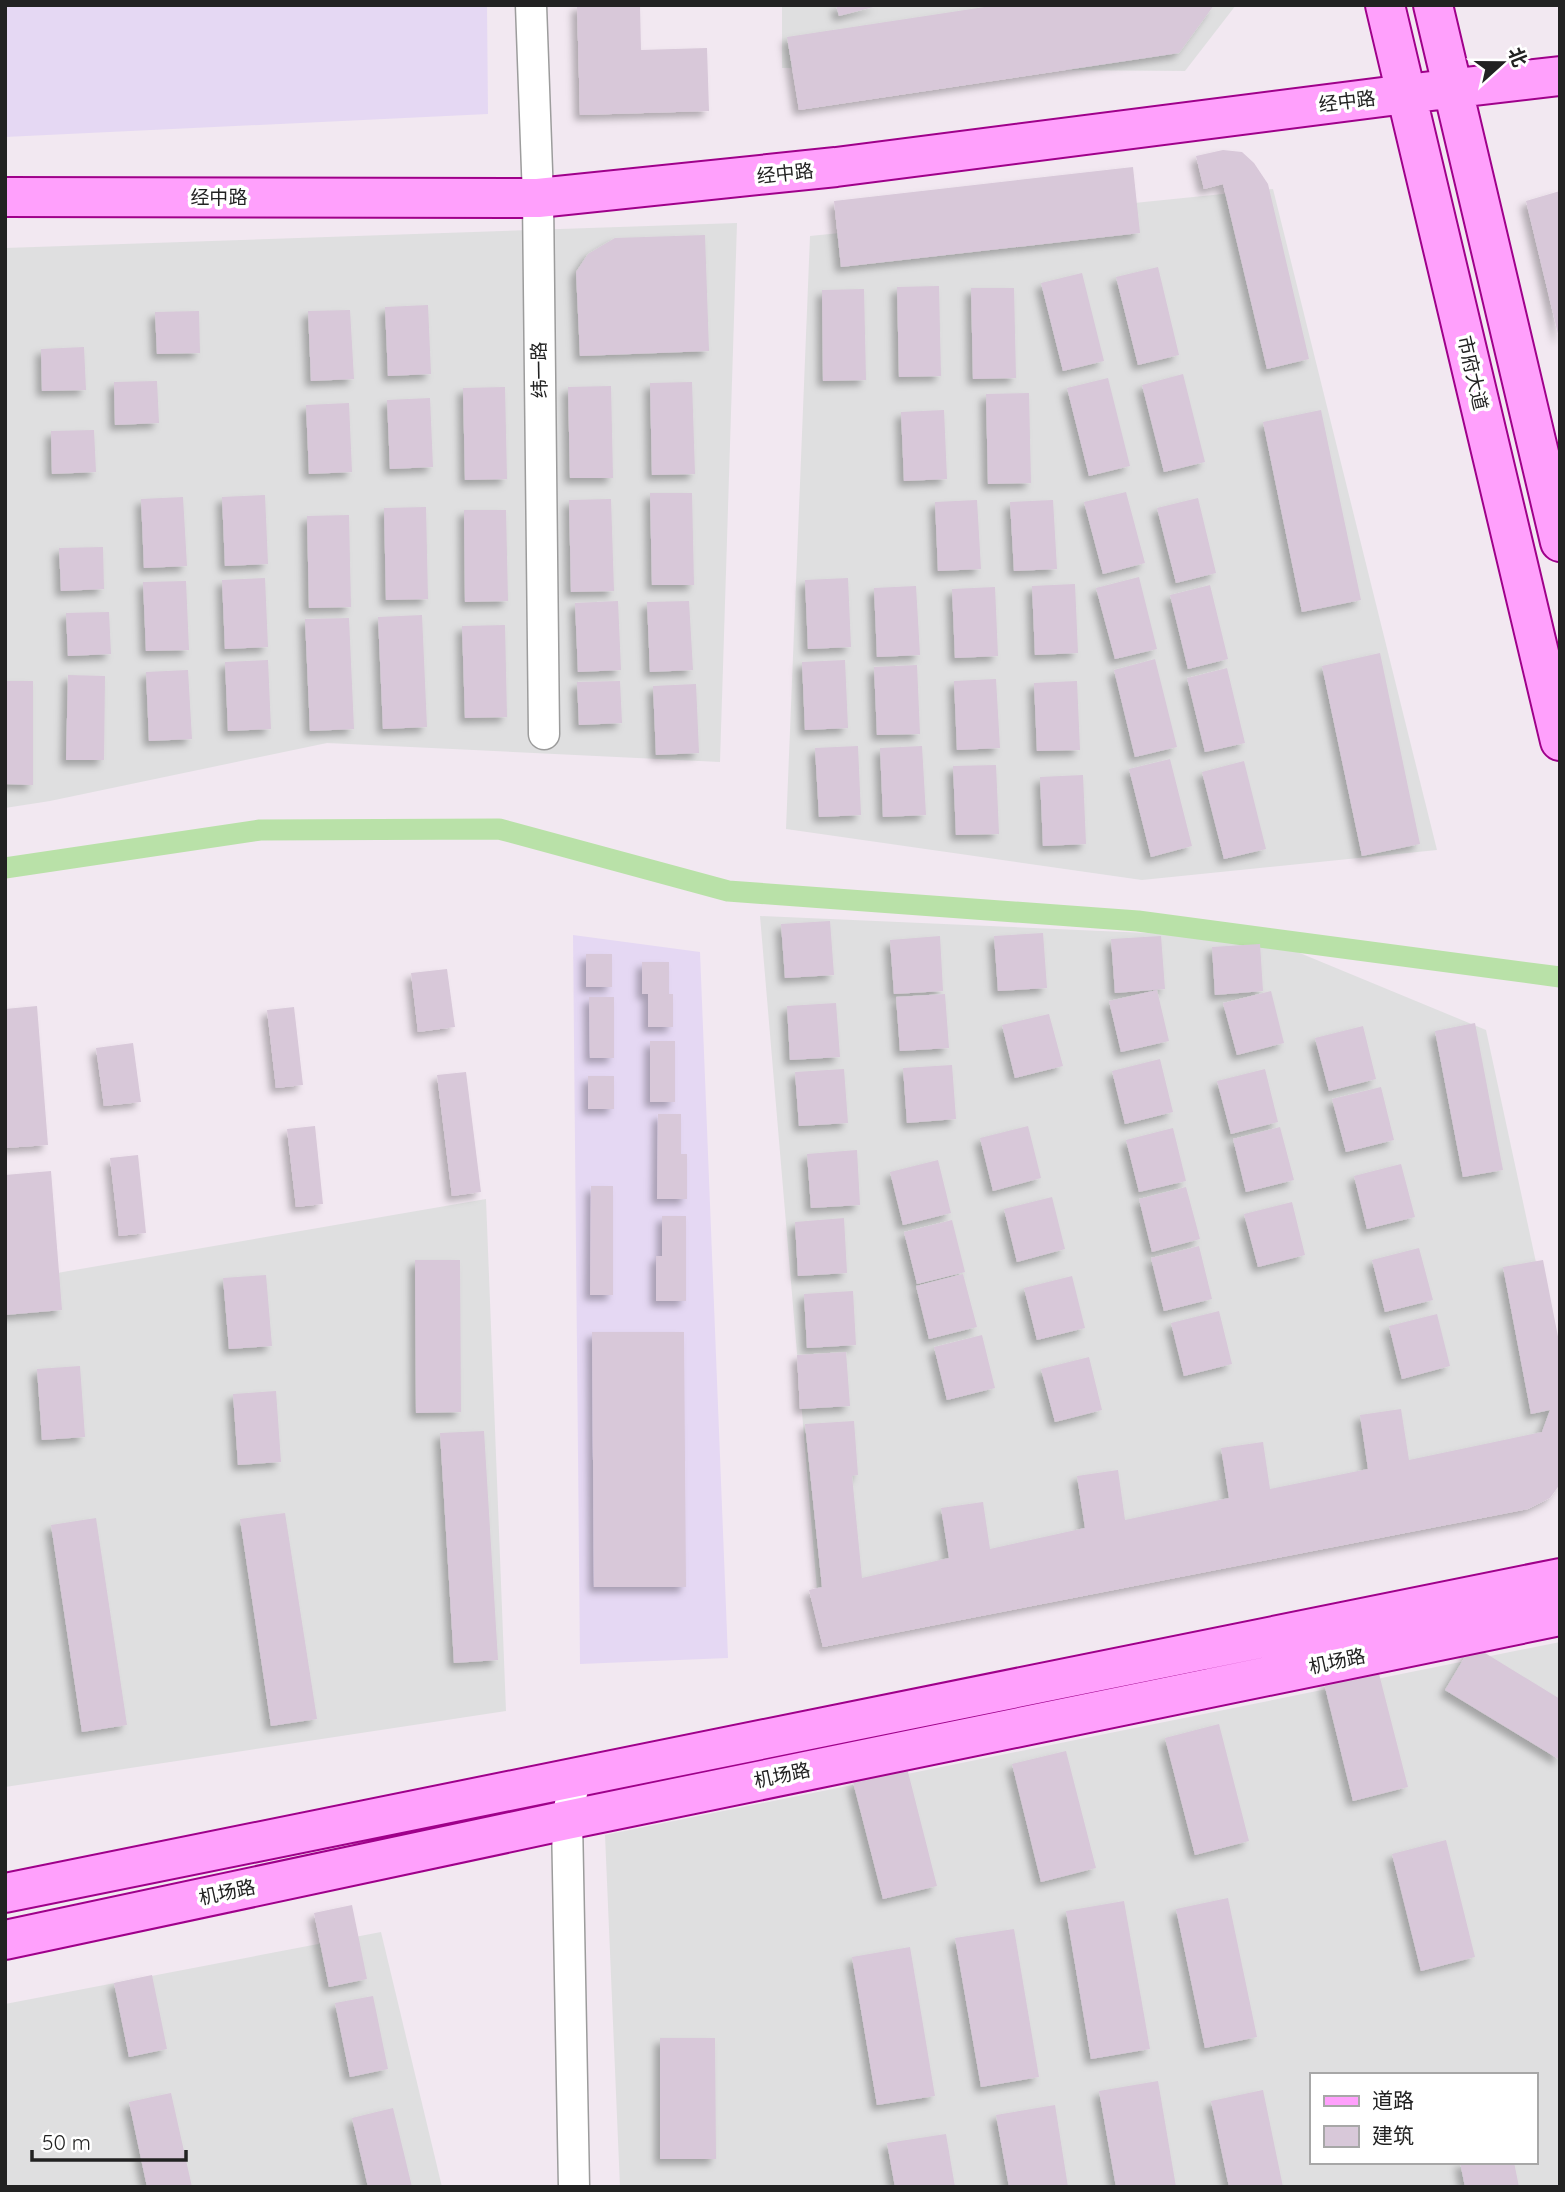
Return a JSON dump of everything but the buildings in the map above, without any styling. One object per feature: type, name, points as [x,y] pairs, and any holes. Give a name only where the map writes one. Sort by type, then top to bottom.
[{"type":"main road","name":"市府大道","points":[[1385,5],[1560,741]]},
{"type":"main road","points":[[1433,5],[1560,542]]},
{"type":"main road","name":"经中路","points":[[5,197],[538,198],[836,167],[1560,76]]},
{"type":"main road","name":"机场路","points":[[5,1893],[1560,1577]]},
{"type":"main road","name":"机场路","points":[[5,1940],[566,1820],[1560,1616]]},
{"type":"street","name":"纬一路","points":[[531,5],[538,198],[544,734]]},
{"type":"street","points":[[574,2187],[566,1820],[575,1777]]},
{"type":"shaded area","points":[[5,5],[487,5],[488,114],[5,137]]},
{"type":"shaded area","points":[[782,5],[1236,5],[1185,71],[782,68]]},
{"type":"shaded area","points":[[1273,189],[1437,850],[1142,880],[786,829],[810,236]]},
{"type":"shaded area","points":[[737,223],[720,762],[327,743],[5,808],[5,248]]},
{"type":"shaded area","points":[[760,916],[1170,934],[1278,944],[1486,1030],[1560,1374],[1560,1441],[821,1637]]},
{"type":"shaded area","points":[[573,935],[700,952],[728,1658],[580,1664]]},
{"type":"shaded area","points":[[486,1199],[506,1711],[5,1787],[5,1282]]},
{"type":"shaded area","points":[[1560,1642],[1560,2187],[620,2187],[605,1835]]},
{"type":"shaded area","points":[[381,1932],[442,2187],[5,2187],[5,2004]]},
{"type":"waterway","points":[[5,868],[260,830],[499,829],[728,891],[1138,921],[1560,977]]}]
